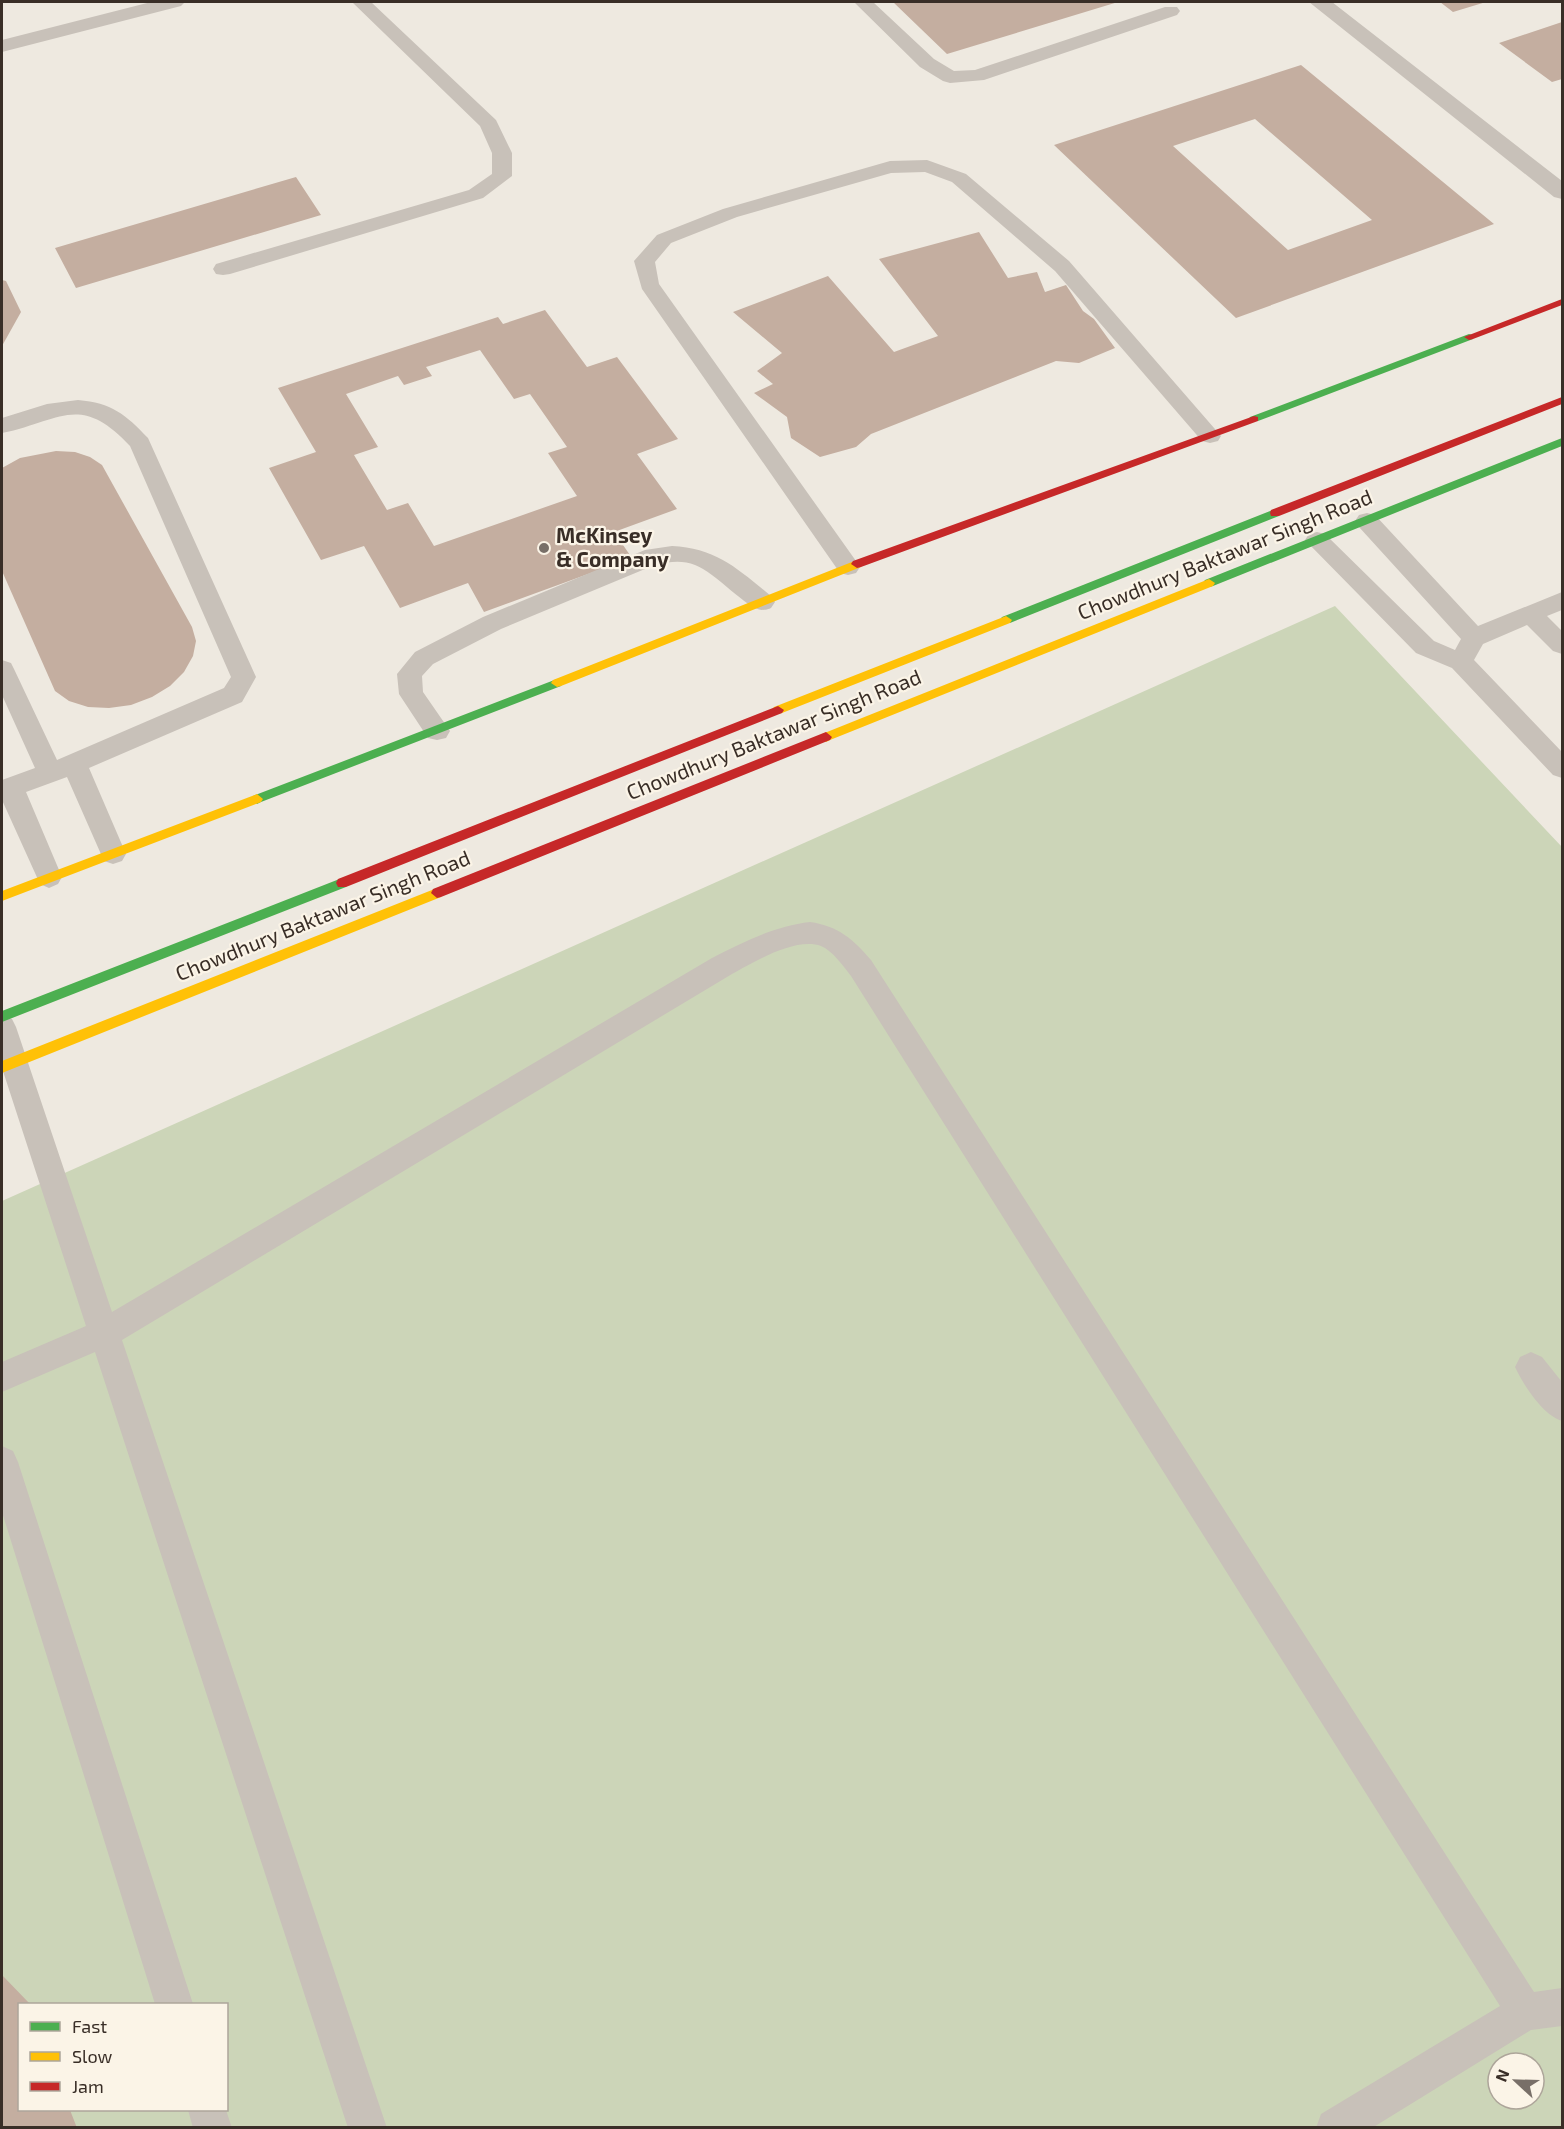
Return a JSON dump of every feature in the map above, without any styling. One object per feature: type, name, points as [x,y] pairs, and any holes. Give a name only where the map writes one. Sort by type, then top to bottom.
[{"type":"main road","points":[[2,896],[437,731],[848,567],[1210,436],[1563,302]]},
{"type":"main road","name":"Chowdhury Baktawar Singh Road","points":[[2,1017],[1563,400]]},
{"type":"main road","name":"Chowdhury Baktawar Singh Road","points":[[8,1065],[1563,442]]},
{"type":"street","points":[[2,46],[168,2]]},
{"type":"street","points":[[1320,2],[1563,192]]},
{"type":"lane","points":[[223,269],[476,194],[502,176],[502,153],[489,124],[361,2]]},
{"type":"lane","points":[[862,2],[927,63],[950,77],[977,76],[1171,11]]},
{"type":"lane","points":[[848,567],[649,284],[644,261],[664,239],[730,213],[890,167],[927,166],[958,178],[1062,266],[1210,436]]},
{"type":"lane","points":[[2,426],[62,407],[91,407],[120,421],[140,443],[244,676],[233,695],[62,769],[6,788],[49,877]]},
{"type":"lane","points":[[1366,521],[1474,638]]},
{"type":"lane","points":[[1317,540],[1425,647],[1461,662],[1563,768]]},
{"type":"lane","points":[[437,731],[411,694],[409,674],[424,658],[492,623],[653,556],[674,552],[695,554],[712,562],[763,602]]},
{"type":"lane","points":[[1461,662],[1474,638],[1563,600]]},
{"type":"lane","points":[[1530,614],[1563,645]]},
{"type":"lane","points":[[2,669],[113,854]]},
{"type":"lane","points":[[2,1377],[105,1333],[722,966],[759,947],[802,934],[822,935],[841,945],[861,968],[1526,2012]]},
{"type":"lane","points":[[2,1027],[8,1065],[105,1333],[368,2127]]},
{"type":"lane","points":[[1531,1367],[1563,1406]]},
{"type":"lane","points":[[2,1462],[174,2003]]},
{"type":"lane","points":[[1335,2127],[1526,2012],[1563,2007]]},
{"type":"lane","points":[[208,2111],[213,2127]]},
{"type":"green space","points":[[1335,606],[1562,847],[1562,2127],[2,2127],[2,1201]]},
{"type":"building","points":[[893,2],[1118,2],[947,54]]},
{"type":"building","points":[[1440,2],[1486,2],[1453,12]]},
{"type":"building","points":[[1562,22],[1562,79],[1552,82],[1499,43]]},
{"type":"building","points":[[1301,65],[1494,224],[1236,318],[1054,145]],"holes":[[[1255,119],[1372,220],[1288,250],[1173,146]]]},
{"type":"building","points":[[296,177],[321,215],[76,288],[55,248]]},
{"type":"building","points":[[979,232],[1008,278],[1037,272],[1045,292],[1066,285],[1083,311],[1094,319],[1115,348],[1079,363],[1056,361],[871,434],[856,447],[820,457],[791,438],[787,417],[754,393],[773,384],[757,371],[782,353],[733,312],[828,276],[894,352],[938,336],[879,259]]},
{"type":"building","points":[[2,280],[6,281],[21,312],[2,346]]},
{"type":"building","points":[[545,310],[587,367],[617,357],[678,439],[637,454],[677,509],[614,532],[632,558],[484,612],[468,583],[400,608],[364,546],[321,560],[269,468],[316,452],[278,388],[498,317],[503,324]],"holes":[[[480,350],[514,399],[530,394],[567,447],[548,453],[577,496],[434,546],[408,503],[387,510],[354,455],[378,447],[346,394],[398,376],[404,385],[432,376],[426,367]]]},
{"type":"building","points":[[56,451],[75,452],[90,457],[102,465],[192,627],[196,641],[193,656],[184,672],[170,686],[152,697],[131,705],[109,708],[88,707],[69,701],[55,691],[2,571],[2,468],[20,458]]},
{"type":"building","points":[[2,1975],[29,2003],[18,2003],[18,2111],[70,2111],[77,2128],[2,2128]]},
{"type":"traffic: fast","points":[[1254,419],[1469,337]]},
{"type":"traffic: fast","points":[[1209,583],[1562,442]]},
{"type":"traffic: fast","points":[[1006,620],[1275,513]]},
{"type":"traffic: fast","points":[[257,799],[557,683]]},
{"type":"traffic: fast","points":[[2,1017],[342,883]]},
{"type":"traffic: slow","points":[[557,683],[857,564]]},
{"type":"traffic: slow","points":[[826,737],[1209,583]]},
{"type":"traffic: slow","points":[[778,710],[1006,620]]},
{"type":"traffic: slow","points":[[2,896],[257,799]]},
{"type":"traffic: slow","points":[[2,1067],[437,893]]},
{"type":"traffic: jam","points":[[1469,337],[1562,302]]},
{"type":"traffic: jam","points":[[1275,513],[1562,400]]},
{"type":"traffic: jam","points":[[857,564],[1254,419]]},
{"type":"traffic: jam","points":[[342,883],[778,710]]},
{"type":"traffic: jam","points":[[437,893],[826,737]]},
{"type":"place","name":"McKinsey & Company","points":[[544,548]]}]
